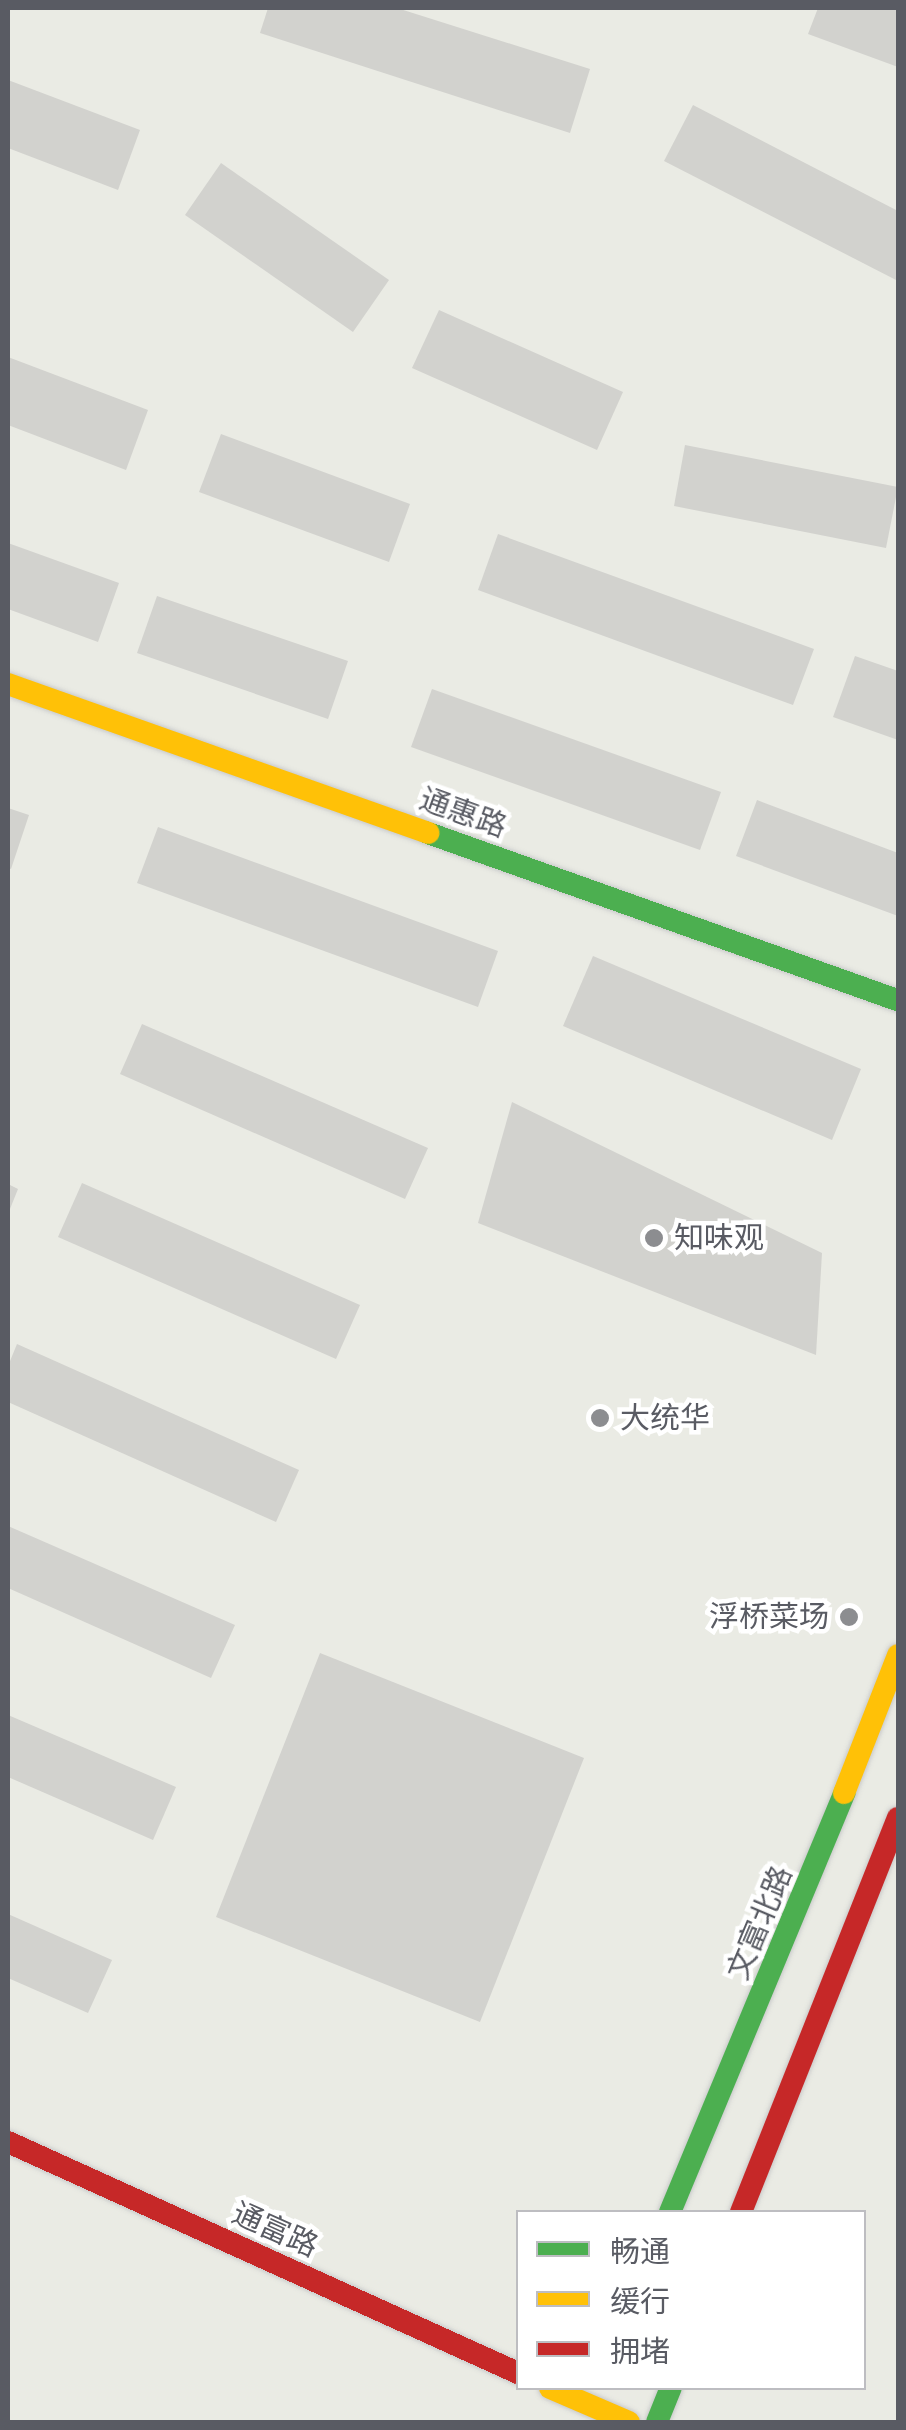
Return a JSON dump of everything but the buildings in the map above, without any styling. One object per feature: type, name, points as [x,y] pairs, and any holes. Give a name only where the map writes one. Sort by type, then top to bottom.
[{"type":"main road","name":"通惠路","points":[[8,684],[898,1000]]},
{"type":"main road","name":"文富北路","points":[[671,2210],[800,1906],[898,1655]]},
{"type":"main road","points":[[742,2210],[898,1818]]},
{"type":"main road","name":"通富路","points":[[8,2142],[516,2372]]},
{"type":"main road","points":[[554,2390],[629,2422]]},
{"type":"main road","points":[[657,2422],[670,2390]]},
{"type":"traffic: fast","points":[[428,833],[898,1000]]},
{"type":"traffic: fast","points":[[671,2210],[844,1793]]},
{"type":"traffic: fast","points":[[657,2422],[670,2390]]},
{"type":"traffic: slow","points":[[8,684],[428,833]]},
{"type":"traffic: slow","points":[[844,1793],[898,1655]]},
{"type":"traffic: slow","points":[[555,2390],[629,2422]]},
{"type":"traffic: jam","points":[[742,2210],[898,1818]]},
{"type":"traffic: jam","points":[[8,2142],[516,2372]]},
{"type":"place","name":"知味观","points":[[654,1238]]},
{"type":"place","name":"大统华","points":[[600,1418]]},
{"type":"place","name":"浮桥菜场","points":[[849,1617]]}]
